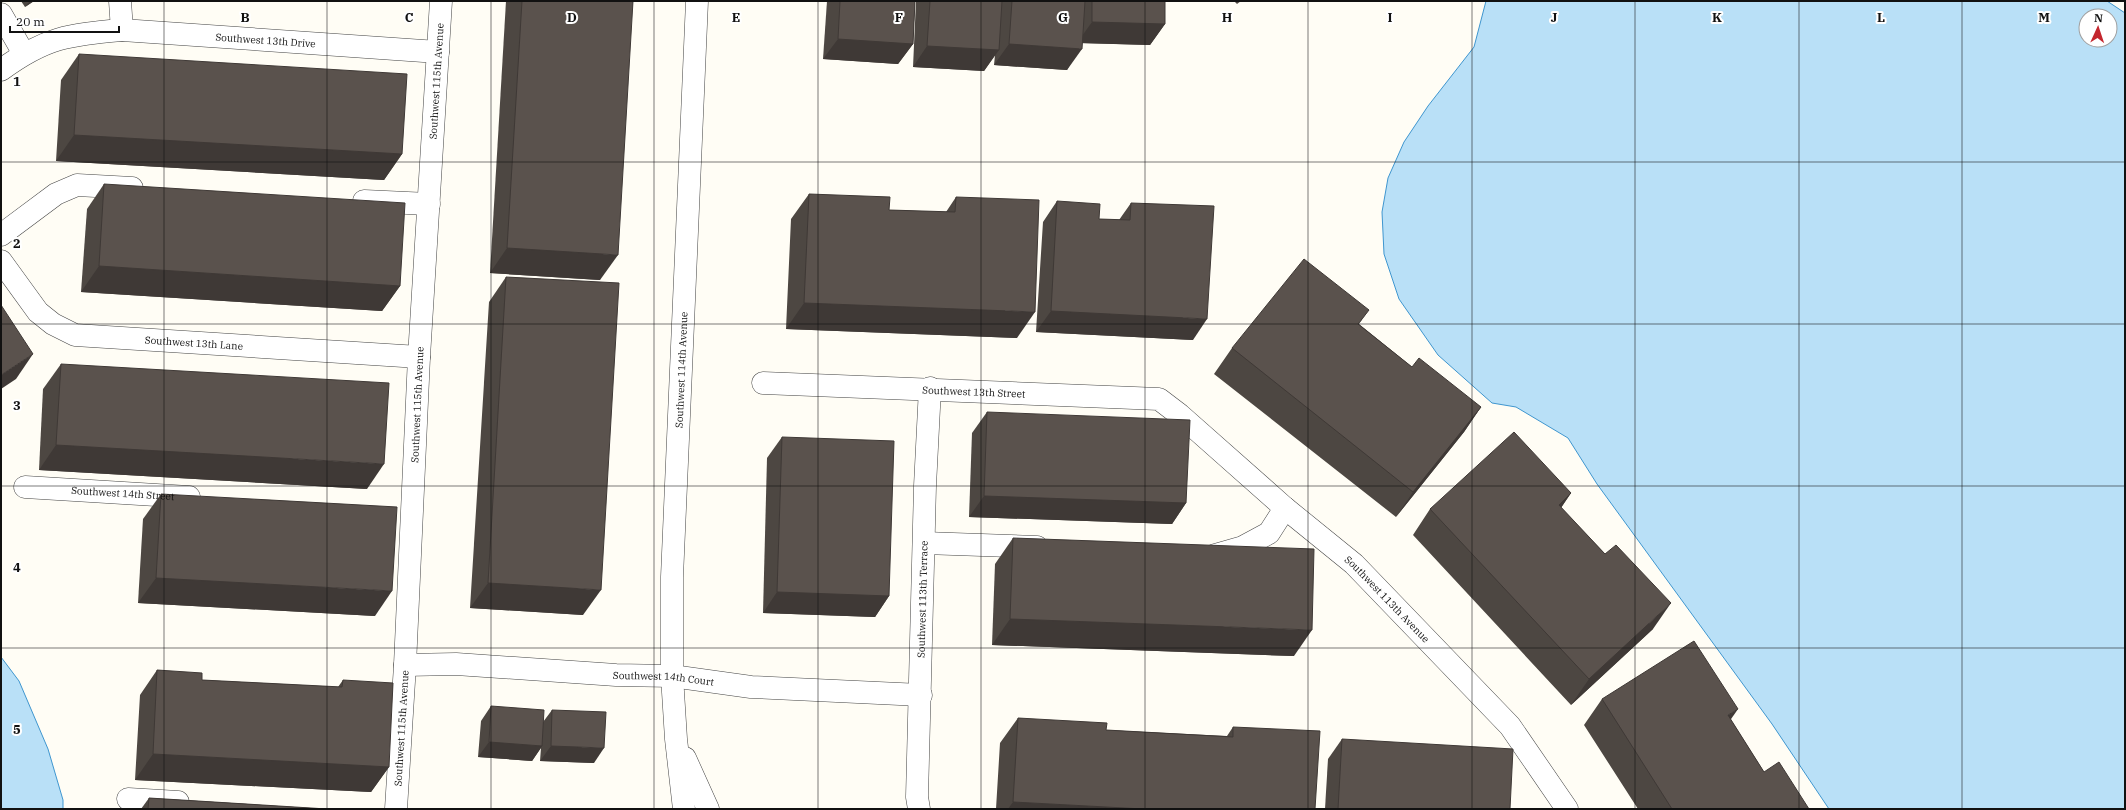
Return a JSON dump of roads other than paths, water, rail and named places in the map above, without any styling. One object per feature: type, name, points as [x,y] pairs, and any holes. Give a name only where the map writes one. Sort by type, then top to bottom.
[{"type":"street","points":[[120,1],[122,30]]},
{"type":"street","name":"Southwest 115th Avenue","points":[[392,809],[405,665],[402,510],[419,358],[441,1]]},
{"type":"street","name":"Southwest 114th Avenue","points":[[684,809],[676,739],[672,676],[672,577],[697,1]]},
{"type":"street","points":[[1,14],[24,54]]},
{"type":"street","name":"Southwest 13th Drive","points":[[1,70],[24,54],[50,41],[77,34],[122,30],[438,52]]},
{"type":"street","points":[[1,235],[56,194],[77,185],[151,189]]},
{"type":"street","points":[[347,200],[429,204]]},
{"type":"street","name":"Southwest 13th Lane","points":[[1,261],[38,312],[53,324],[75,335],[419,358]]},
{"type":"street","name":"Southwest 13th Street","points":[[763,383],[930,388],[1159,399],[1180,415]]},
{"type":"street","name":"Southwest 113th Terrace","points":[[919,809],[917,797],[930,388]]},
{"type":"street","name":"Southwest 113th Avenue","points":[[1180,415],[1285,508],[1354,564],[1510,726],[1567,809]]},
{"type":"street","name":"Southwest 14th Street","points":[[25,488],[213,499]]},
{"type":"street","points":[[1193,556],[1209,557],[1243,547],[1269,533],[1285,508]]},
{"type":"street","points":[[924,543],[1059,548]]},
{"type":"street","name":"Southwest 14th Court","points":[[405,665],[456,664],[672,676],[751,687],[921,695]]},
{"type":"street","points":[[676,739],[708,809]]},
{"type":"street","points":[[128,799],[198,803]]},
{"type":"water","points":[[1486,1],[2107,1],[2118,8],[2078,8],[2078,48],[2118,48],[2118,8],[2125,13],[2125,809],[1829,809],[1772,724],[1597,484],[1568,438],[1516,407],[1492,403],[1438,355],[1399,299],[1384,254],[1382,212],[1388,178],[1404,142],[1428,106],[1474,47]]},
{"type":"water","points":[[1,657],[19,681],[48,749],[63,800],[63,809],[1,809]]}]
